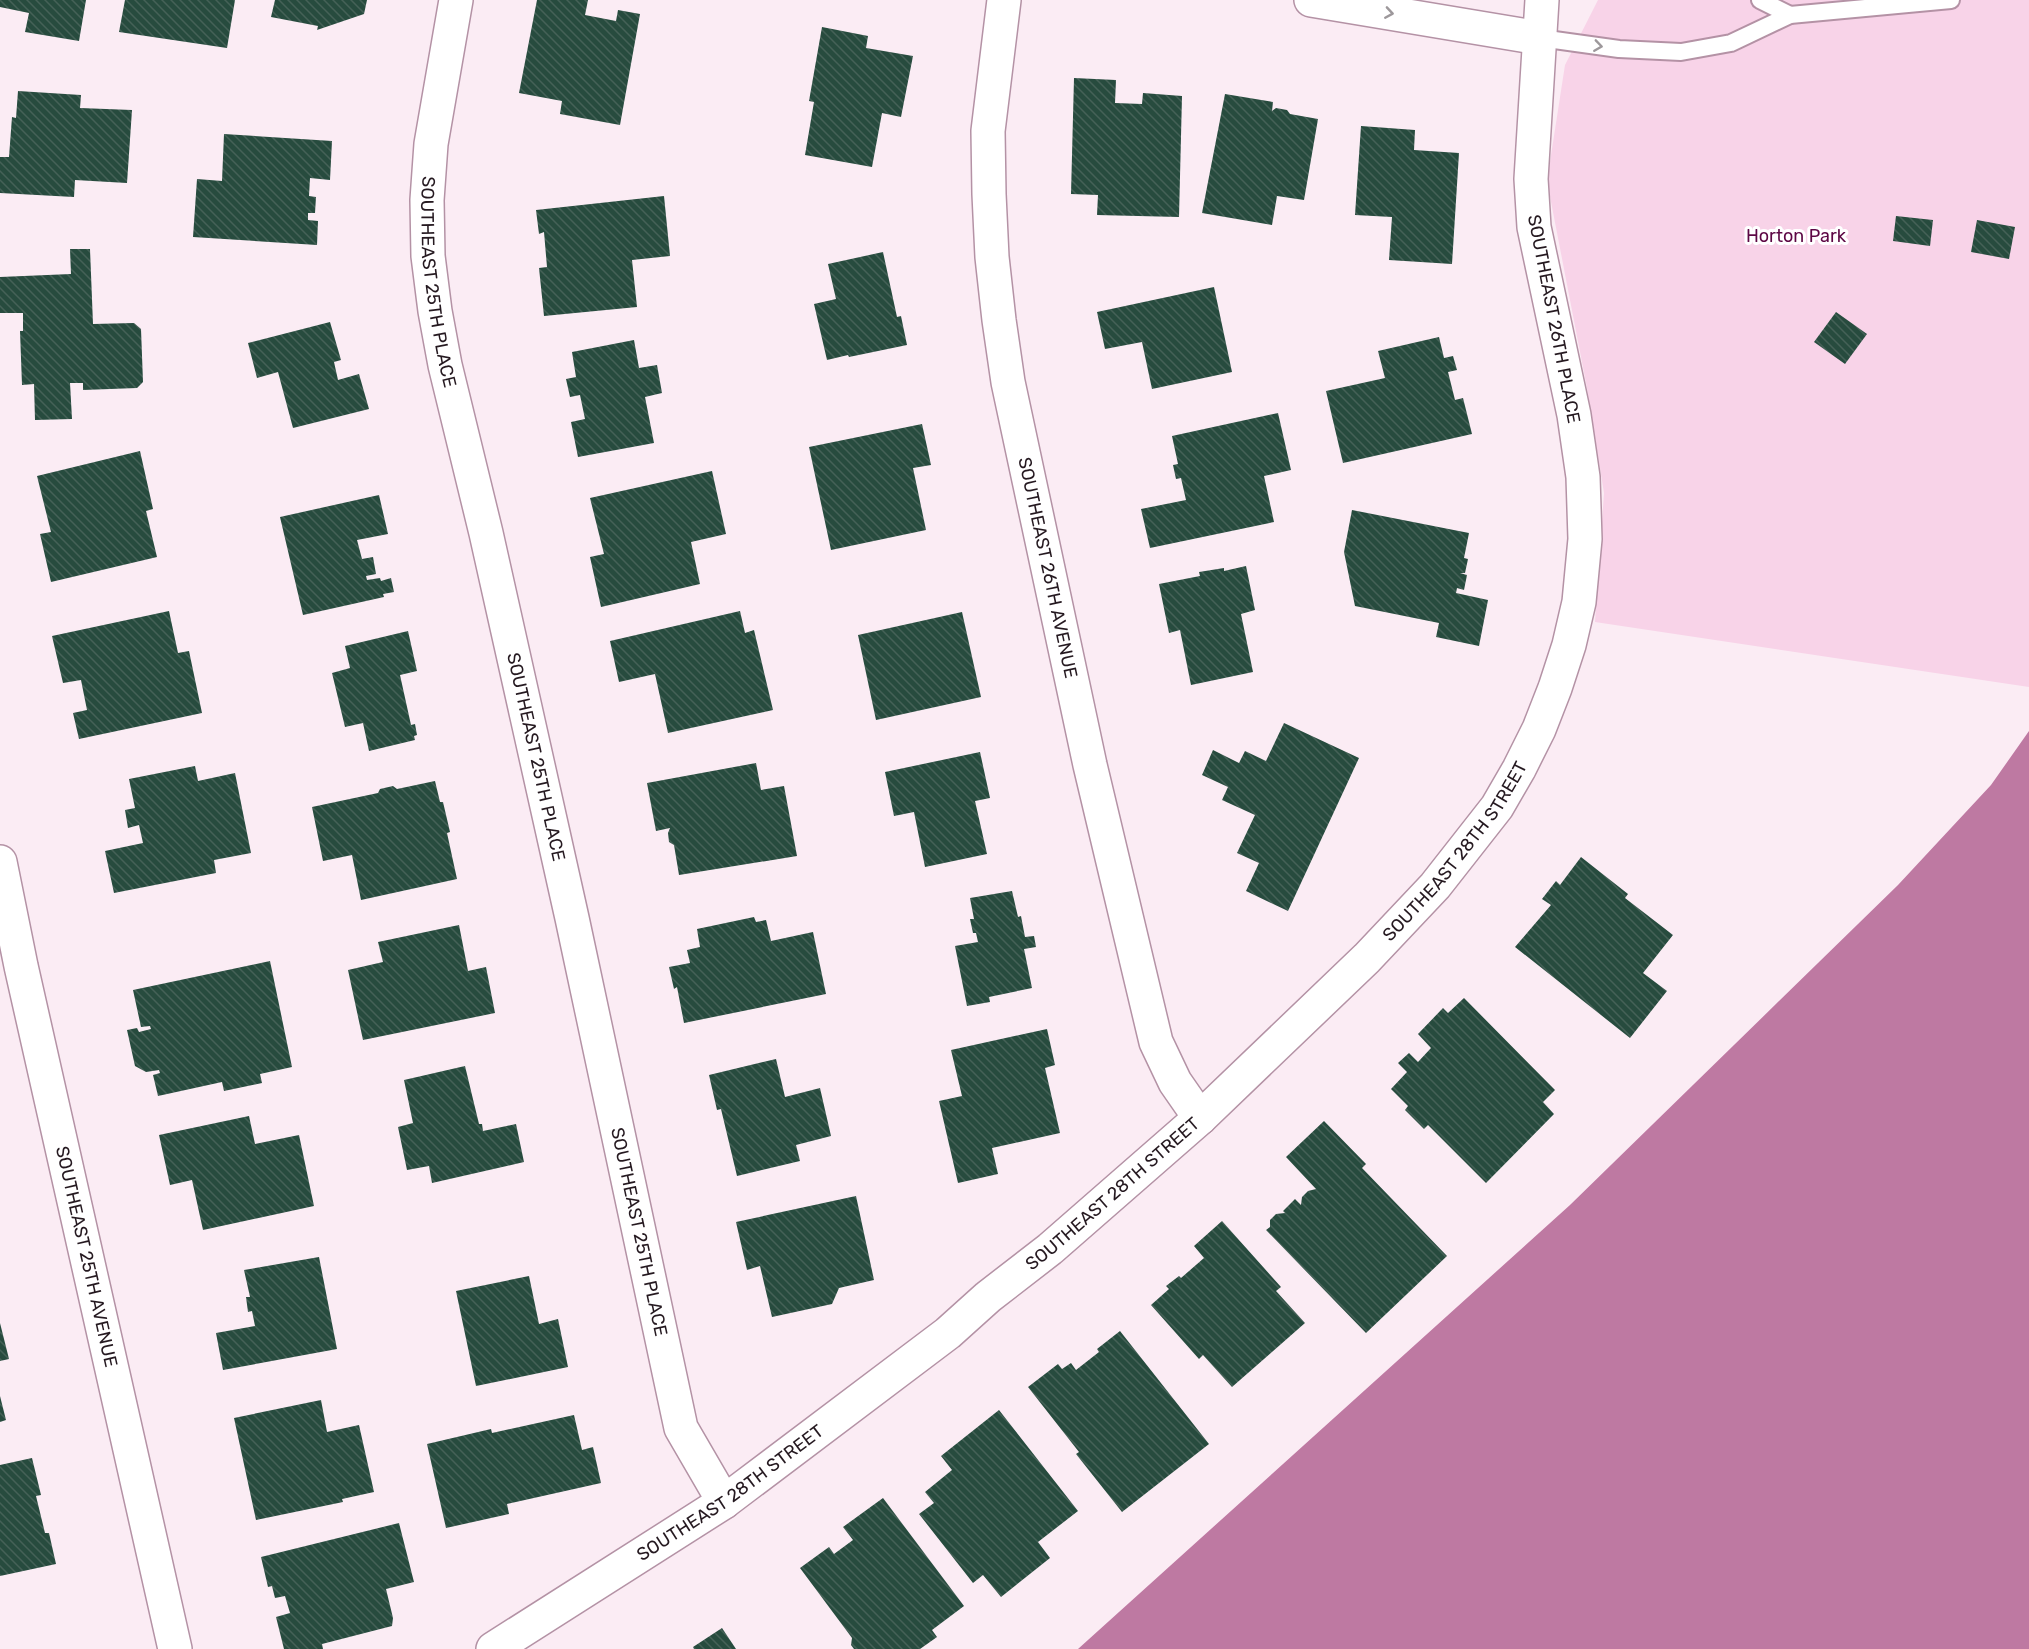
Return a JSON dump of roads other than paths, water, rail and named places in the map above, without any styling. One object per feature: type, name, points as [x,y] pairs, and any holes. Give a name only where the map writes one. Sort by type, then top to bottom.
[{"type":"street","name":"SOUTHEAST 25TH PLACE","points":[[456,0],[431,144],[427,200],[428,256],[435,311],[445,365],[486,533],[569,906],[681,1428],[724,1502]]},
{"type":"street","name":"SOUTHEAST 26TH AVENUE","points":[[1004,0],[988,131],[989,194],[996,299],[1008,382],[1090,765],[1156,1042],[1175,1082],[1200,1118]]},
{"type":"street","points":[[1311,0],[1540,38]]},
{"type":"street","name":"SOUTHEAST 26TH PLACE","points":[[1542,0],[1531,179],[1534,227],[1574,415],[1583,477],[1585,539],[1579,602]]},
{"type":"street","name":"SOUTHEAST 28TH STREET","points":[[493,1649],[724,1502],[948,1333],[988,1297],[1050,1249],[1200,1118],[1367,958],[1435,886],[1497,807],[1519,769],[1543,718],[1569,645],[1579,602]]},
{"type":"street","name":"SOUTHEAST 25TH AVENUE","points":[[0,861],[21,966],[175,1649]]},
{"type":"lane","points":[[1760,0],[1790,15]]},
{"type":"lane","points":[[1540,38],[1619,49],[1681,52],[1731,43],[1790,15],[1951,0]]},
{"type":"park label","name":"Horton Park","points":[[1796,236]]}]
